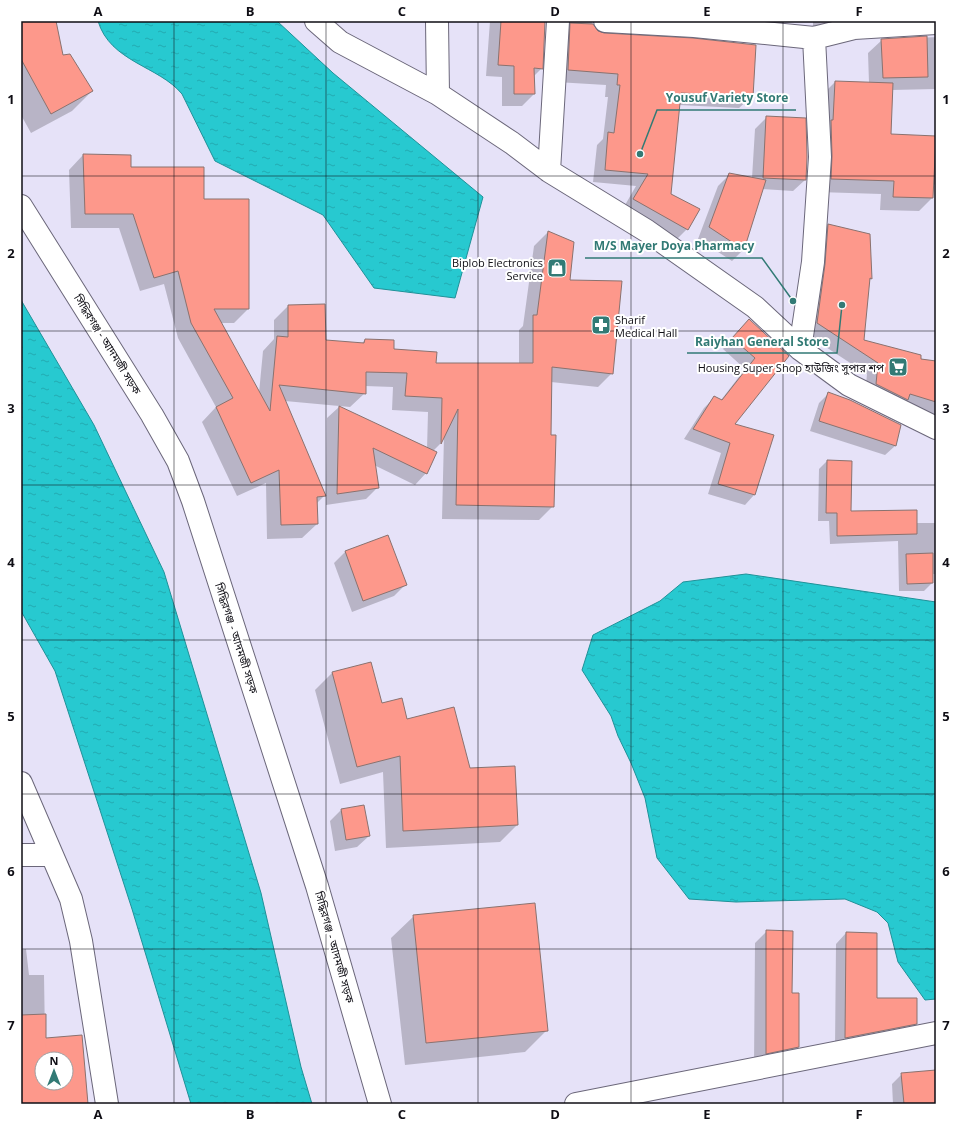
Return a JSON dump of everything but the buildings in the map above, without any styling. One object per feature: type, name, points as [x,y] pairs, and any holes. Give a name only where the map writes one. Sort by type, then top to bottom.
[{"type":"street","points":[[316,21],[340,42],[438,94],[512,143],[549,170],[647,231],[755,307],[800,349],[850,385],[936,428]]},
{"type":"street","points":[[438,21],[438,94]]},
{"type":"street","points":[[549,170],[558,21]]},
{"type":"street","points":[[605,21],[694,26],[814,38],[854,28],[936,23]]},
{"type":"street","points":[[800,349],[813,262],[820,157],[814,38]]},
{"type":"street","name":"সিদ্ধিরগঞ্জ - আদমজী সড়ক","points":[[21,206],[152,415],[178,461],[193,501],[317,886],[380,1104]]},
{"type":"street","points":[[21,783],[71,899],[82,941],[107,1104]]},
{"type":"street","points":[[21,855],[51,855]]},
{"type":"street","points":[[576,1104],[936,1033]]},
{"type":"water","points":[[98,21],[277,21],[333,73],[483,197],[455,298],[374,288],[323,215],[215,161],[182,94],[161,77],[124,55],[113,46],[104,35]]},
{"type":"water","points":[[21,300],[94,425],[164,572],[261,893],[301,1067],[312,1104],[191,1104],[132,909],[55,671],[21,611]]},
{"type":"water","points":[[746,574],[936,602],[936,999],[925,1000],[898,962],[888,923],[877,912],[845,899],[736,902],[689,899],[657,858],[645,798],[611,716],[582,670],[593,635],[660,601],[683,582]]},
{"type":"place","name":"Yousuf Variety Store","points":[[640,154]]},
{"type":"place","name":"Biplob Electronics Service","points":[[557,268]]},
{"type":"place","name":"M/S Mayer Doya Pharmacy","points":[[793,301]]},
{"type":"place","name":"Raiyhan General Store","points":[[842,305]]},
{"type":"place","name":"Sharif Medical Hall","points":[[601,325]]},
{"type":"place","name":"Housing Super Shop হাউজিং সুপার শপ","points":[[898,367]]}]
